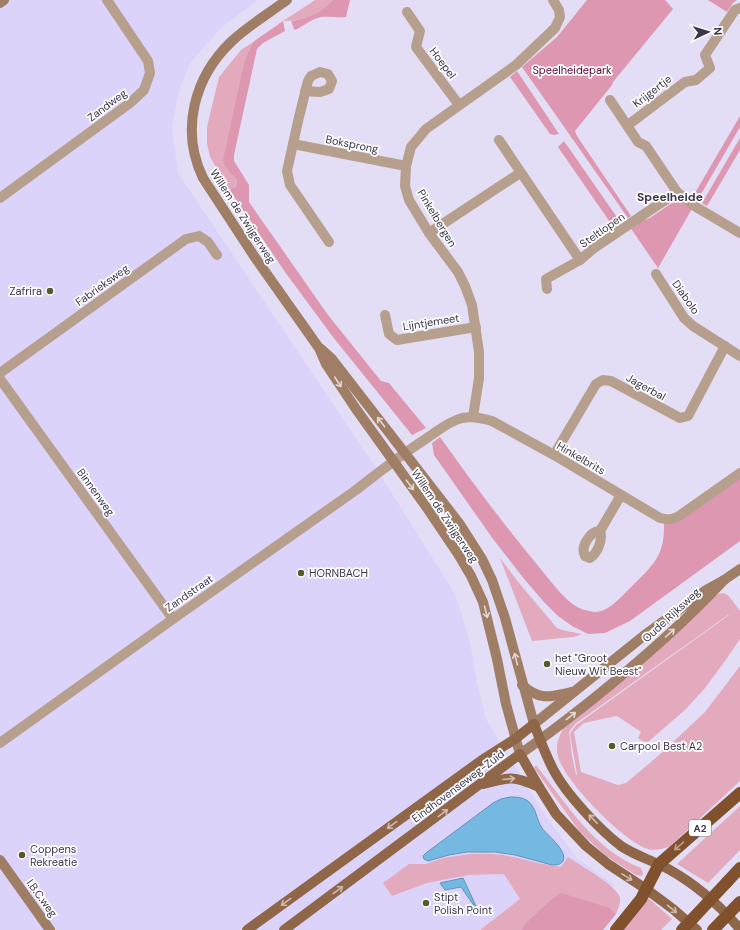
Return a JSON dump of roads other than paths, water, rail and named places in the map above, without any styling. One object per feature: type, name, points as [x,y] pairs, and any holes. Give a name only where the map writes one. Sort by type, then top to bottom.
[{"type":"highway","name":"A2","points":[[660,864],[740,793]]},
{"type":"highway","points":[[616,930],[641,899],[660,864]]},
{"type":"highway","points":[[682,930],[740,868]]},
{"type":"highway","points":[[713,930],[740,902]]},
{"type":"main road","points":[[0,3],[4,0]]},
{"type":"main road","name":"Willem de Zwijgerweg","points":[[286,0],[233,40],[219,55],[207,72],[198,93],[194,110],[192,144],[198,169],[254,256],[319,348],[326,364],[392,462],[427,508],[471,576],[483,602],[506,704],[520,754]]},
{"type":"main road","name":"Willem de Zwijgerweg","points":[[319,348],[332,359],[405,453],[459,523],[482,559],[489,573],[505,618],[522,685],[534,724]]},
{"type":"main road","name":"Oude Rijksweg","points":[[534,724],[646,634],[706,590],[740,569]]},
{"type":"main road","name":"Oude Rijksweg","points":[[520,754],[630,669],[709,597],[724,580]]},
{"type":"main road","points":[[522,685],[534,694],[542,697],[574,692]]},
{"type":"main road","points":[[534,724],[555,772],[578,803],[594,821],[621,846],[660,864],[695,887],[740,928]]},
{"type":"main road","name":"Eindhovenseweg-Zuid","points":[[247,930],[534,724]]},
{"type":"main road","name":"Eindhovenseweg-Zuid","points":[[284,930],[520,754],[556,814],[586,846],[613,868],[646,889],[697,930]]},
{"type":"main road","points":[[478,786],[502,779],[516,778],[539,787]]},
{"type":"main road","name":"I.B.C.weg","points":[[0,860],[50,930]]},
{"type":"street","name":"Zandweg","points":[[0,198],[130,103],[144,90],[150,73],[148,61],[107,0]]},
{"type":"street","name":"Pinkelbergen","points":[[474,418],[479,378],[479,352],[472,305],[466,286],[458,272],[429,233],[409,200],[405,186],[406,166],[411,146],[426,129],[516,65],[555,28],[560,17],[559,10],[553,0]]},
{"type":"street","name":"Krijgertje","points":[[628,125],[685,82],[696,80],[710,68],[705,55],[735,10],[740,8]]},
{"type":"street","name":"Hoepel","points":[[407,12],[420,32],[416,47],[459,105]]},
{"type":"street","points":[[305,91],[287,171],[290,185],[329,242]]},
{"type":"street","points":[[610,100],[638,142],[646,146],[677,192],[696,207],[740,233]]},
{"type":"street","name":"Steltlopen","points":[[499,140],[580,260]]},
{"type":"street","name":"Boksprong","points":[[293,144],[406,166]]},
{"type":"street","points":[[429,233],[520,172]]},
{"type":"street","name":"Steltlopen","points":[[546,289],[546,279],[580,260],[594,248],[677,192]]},
{"type":"street","name":"Fabrieksweg","points":[[0,373],[186,239],[199,236],[208,242],[217,255]]},
{"type":"street","name":"Diabolo","points":[[656,274],[684,318],[693,326],[740,356]]},
{"type":"street","name":"Lijntjemeet","points":[[385,315],[389,334],[397,340],[476,327]]},
{"type":"street","name":"Jagerbal","points":[[554,455],[596,384],[603,380],[611,381],[680,418],[688,416],[725,346]]},
{"type":"street","name":"Binnenweg","points":[[0,379],[173,619]]},
{"type":"street","name":"Hinkelbrits","points":[[405,453],[449,423],[462,418],[483,418],[492,421],[554,455],[660,518],[668,520],[674,519],[740,473]]},
{"type":"street","name":"Zandstraat","points":[[0,743],[356,490],[405,453]]},
{"type":"street","points":[[600,531],[621,495]]},
{"type":"water","points":[[510,797],[524,799],[531,804],[542,828],[563,853],[564,857],[561,863],[552,865],[515,855],[495,852],[467,852],[428,861],[424,859],[423,856],[426,853],[493,803]]},
{"type":"water","points":[[463,878],[476,906],[475,907],[461,887],[445,890],[440,883]]},
{"type":"place","name":"Zafrira","points":[[50,291]]},
{"type":"place","name":"HORNBACH","points":[[301,573]]},
{"type":"place","name":"het \"Groot Nieuw Wit Beest\"","points":[[547,664]]},
{"type":"place","name":"Carpool Best A2","points":[[612,746]]},
{"type":"place","name":"Coppens Rekreatie","points":[[22,855]]},
{"type":"place","name":"Stipt Polish Point","points":[[426,903]]},
{"type":"district","name":"Speelheide","points":[[670,197]]},
{"type":"park label","name":"Speelheidepark","points":[[572,70]]}]
